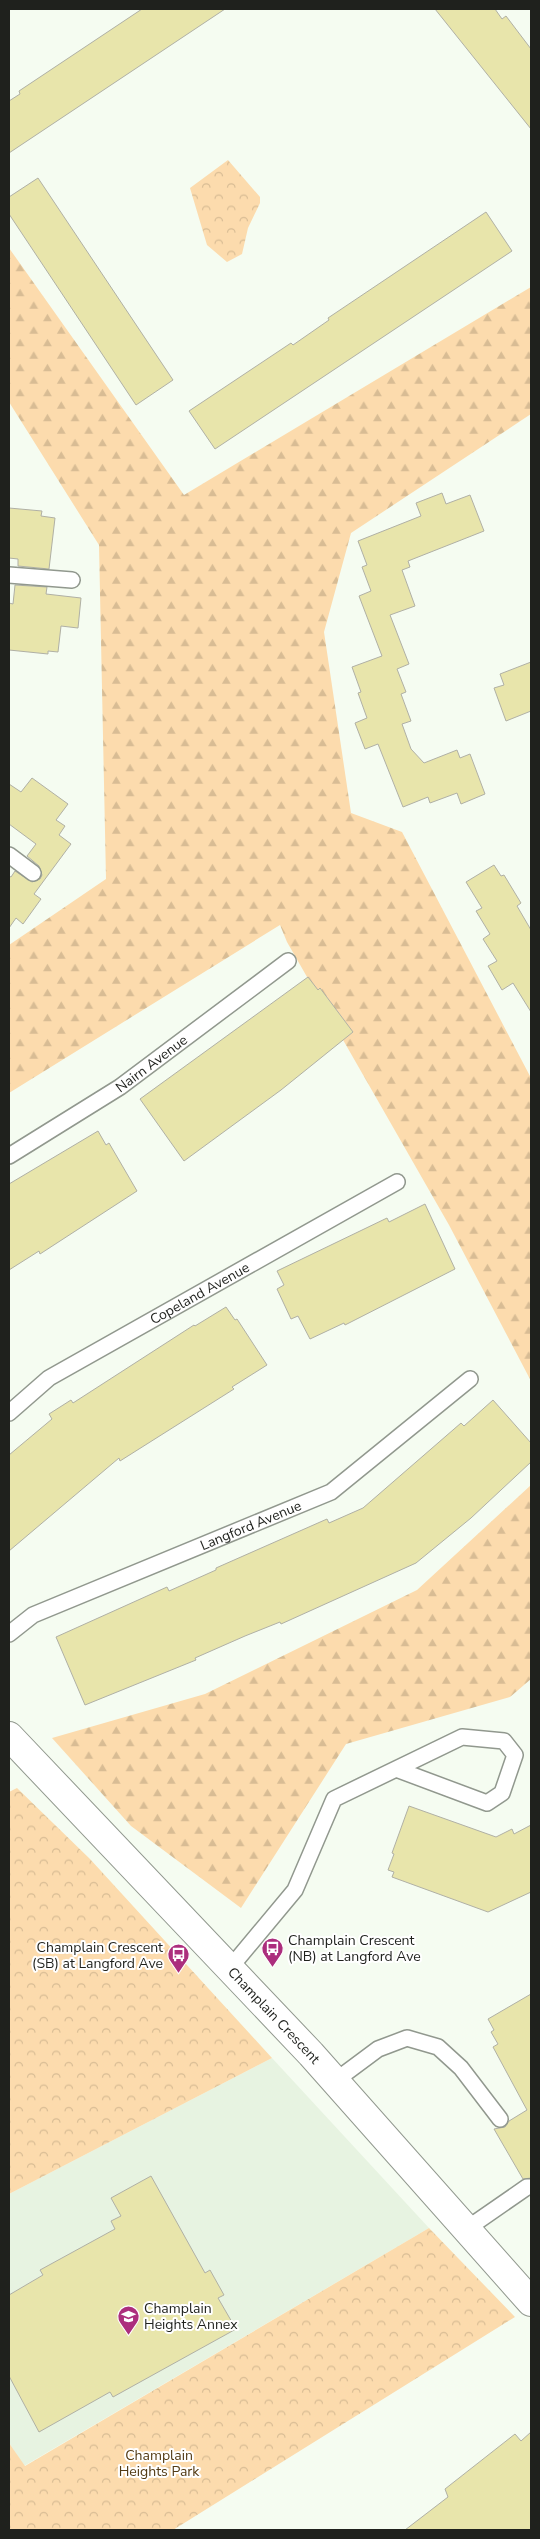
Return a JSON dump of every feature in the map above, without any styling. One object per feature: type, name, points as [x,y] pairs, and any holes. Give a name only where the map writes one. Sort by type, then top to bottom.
[{"type":"street","name":"Champlain Crescent","points":[[9,1736],[335,2081],[465,2230],[531,2302]]},
{"type":"lane","points":[[9,575],[72,580]]},
{"type":"lane","points":[[9,855],[33,873]]},
{"type":"lane","name":"Nairn Avenue","points":[[9,1156],[120,1088],[288,961]]},
{"type":"lane","name":"Copeland Avenue","points":[[9,1413],[49,1378],[397,1182]]},
{"type":"lane","name":"Langford Avenue","points":[[9,1634],[33,1615],[331,1492],[470,1379]]},
{"type":"lane","points":[[230,1968],[295,1890],[334,1798],[462,1737],[504,1741],[515,1755],[502,1793],[486,1803],[396,1769]]},
{"type":"lane","points":[[335,2081],[378,2049],[407,2038],[438,2047],[461,2068],[500,2119]]},
{"type":"lane","points":[[465,2230],[527,2187],[531,2187]]},
{"type":"shaded area","name":"Champlain Heights Annex","points":[[272,2058],[429,2228],[24,2466],[9,2443],[9,2194]]},
{"type":"green space","points":[[228,160],[260,197],[260,203],[248,228],[242,254],[227,262],[207,245],[190,188]]},
{"type":"green space","points":[[9,248],[184,495],[531,287],[531,414],[351,533],[324,632],[351,813],[402,832],[531,1078],[531,1381],[449,1225],[287,942],[280,925],[9,1093],[9,945],[106,879],[99,545],[9,402]]},
{"type":"green space","points":[[531,1485],[531,1679],[510,1697],[346,1744],[241,1908],[131,1826],[52,1738],[205,1694],[417,1590]]},
{"type":"green space","points":[[17,1788],[90,1859],[272,2058],[9,2194],[9,1792]]},
{"type":"green space","name":"Champlain Heights Park","points":[[429,2228],[515,2317],[173,2530],[9,2530],[9,2443],[25,2466]]},
{"type":"building","points":[[142,9],[225,9],[9,153],[9,101],[20,94],[19,91]]},
{"type":"building","points":[[435,9],[495,9],[502,19],[506,16],[531,49],[531,129]]},
{"type":"building","points":[[38,178],[173,380],[136,405],[9,214],[9,197]]},
{"type":"building","points":[[486,212],[512,251],[215,449],[189,411],[291,343],[293,345],[329,320],[328,318]]},
{"type":"building","points":[[442,493],[446,504],[470,495],[484,531],[408,561],[410,567],[402,570],[415,606],[390,615],[409,664],[397,669],[406,692],[401,694],[411,721],[402,724],[411,749],[424,763],[457,750],[460,758],[470,754],[485,794],[461,804],[457,793],[430,803],[428,797],[403,807],[378,744],[365,749],[355,723],[367,718],[358,693],[361,692],[352,667],[382,656],[359,596],[371,591],[362,567],[367,565],[358,541],[421,516],[416,503]]},
{"type":"building","points":[[9,508],[42,511],[41,516],[55,518],[49,569],[18,566],[18,559],[9,558]]},
{"type":"building","points":[[15,585],[47,587],[46,594],[81,598],[78,628],[61,626],[58,652],[48,651],[48,654],[9,650],[9,603],[13,604]]},
{"type":"building","points":[[531,662],[531,711],[506,721],[494,688],[504,685],[500,674]]},
{"type":"building","points":[[32,778],[68,804],[56,820],[65,826],[59,835],[71,844],[34,894],[41,899],[23,924],[16,918],[9,928],[9,876],[11,877],[15,871],[32,882],[40,879],[42,875],[39,866],[27,856],[36,844],[9,824],[9,784],[21,792]]},
{"type":"building","points":[[494,865],[501,876],[504,875],[521,903],[517,906],[531,930],[531,1012],[513,983],[502,990],[488,966],[497,961],[483,939],[490,934],[476,911],[482,908],[466,882]]},
{"type":"building","points":[[308,977],[318,990],[320,988],[353,1032],[281,1090],[184,1161],[140,1099]]},
{"type":"building","points":[[98,1131],[106,1145],[109,1143],[137,1191],[40,1254],[39,1251],[9,1270],[9,1184]]},
{"type":"building","points":[[425,1204],[455,1269],[345,1325],[344,1323],[310,1339],[298,1316],[291,1319],[277,1289],[284,1285],[277,1271],[387,1218],[389,1222]]},
{"type":"building","points":[[226,1307],[235,1320],[237,1319],[267,1365],[232,1387],[234,1389],[120,1461],[119,1458],[9,1551],[9,1455],[52,1419],[49,1414],[71,1400],[73,1403],[194,1325]]},
{"type":"building","points":[[493,1400],[531,1443],[531,1462],[471,1518],[416,1563],[281,1624],[280,1622],[245,1636],[195,1658],[196,1660],[85,1705],[56,1637],[167,1587],[169,1591],[327,1519],[329,1523],[363,1508],[461,1423],[464,1426]]},
{"type":"building","points":[[409,1806],[496,1837],[512,1829],[514,1834],[531,1825],[531,1892],[488,1912],[392,1877],[394,1872],[388,1870],[394,1854],[392,1853]]},
{"type":"building","points":[[531,1994],[531,2178],[523,2179],[494,2129],[505,2127],[509,2121],[527,2110],[493,2047],[498,2044],[491,2032],[494,2030],[488,2019]]},
{"type":"building","points":[[151,2176],[205,2273],[210,2270],[224,2295],[218,2298],[236,2329],[113,2397],[110,2392],[39,2432],[9,2376],[9,2295],[43,2275],[40,2270],[115,2229],[111,2221],[121,2216],[111,2198]]},
{"type":"building","points":[[531,2432],[531,2530],[405,2530],[448,2497],[445,2489],[515,2434],[521,2441]]},
{"type":"place","name":"Champlain Crescent (NB) at Langford Ave","points":[[272,1967]]},
{"type":"place","name":"Champlain Crescent (SB) at Langford Ave","points":[[179,1974]]},
{"type":"place","name":"Champlain Heights Annex","points":[[128,2335]]}]
